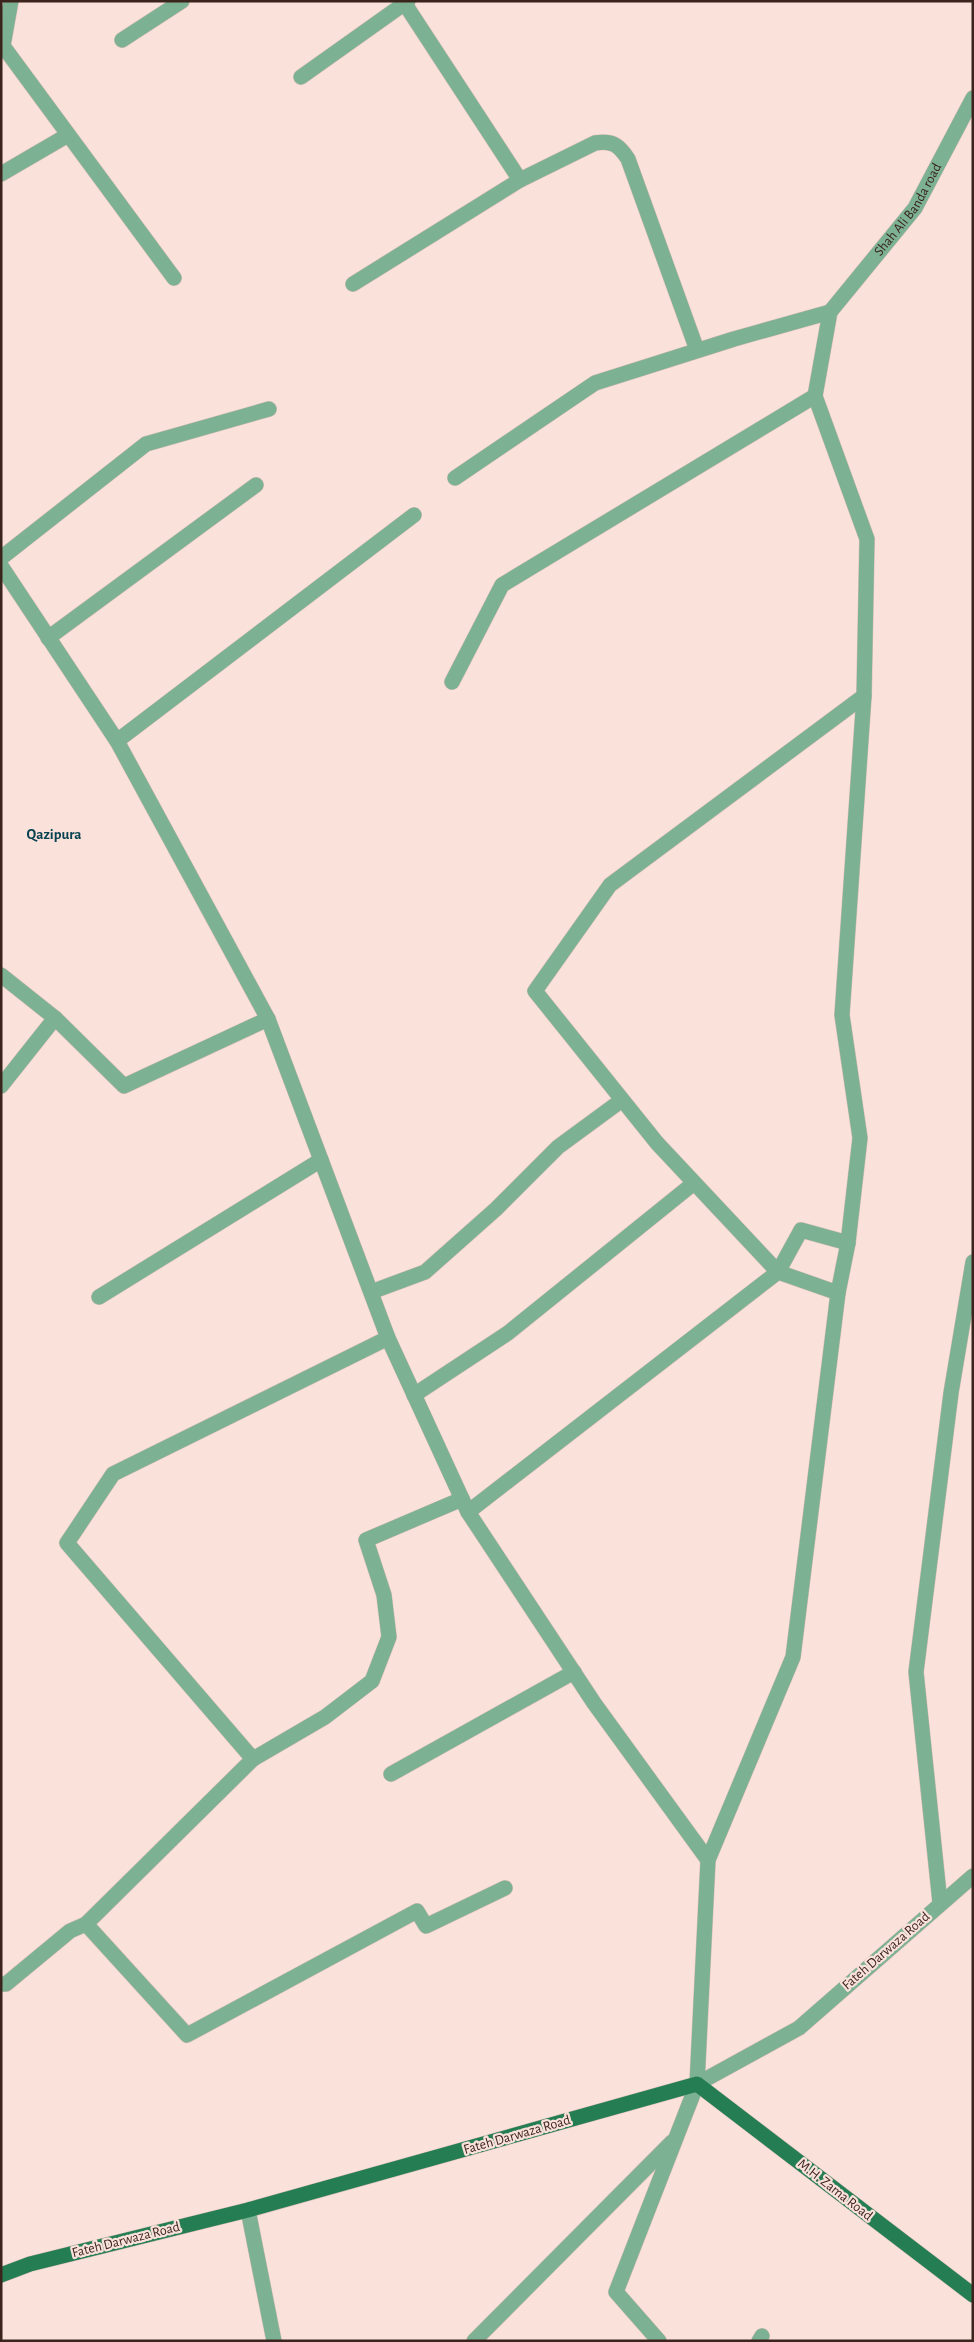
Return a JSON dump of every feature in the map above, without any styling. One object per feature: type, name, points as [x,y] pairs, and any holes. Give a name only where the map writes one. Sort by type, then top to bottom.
[{"type":"main road","name":"Fateh Darwaza Road","points":[[1,2275],[30,2264],[248,2210],[697,2084]]},
{"type":"main road","name":"M.H. Zama Road","points":[[697,2084],[973,2295]]},
{"type":"street","points":[[11,1],[3,46],[174,278]]},
{"type":"street","points":[[122,40],[182,1]]},
{"type":"street","points":[[301,77],[405,2],[520,180]]},
{"type":"street","name":"Shah Ali Banda road","points":[[830,312],[915,208],[973,98]]},
{"type":"street","points":[[1,174],[68,135]]},
{"type":"street","points":[[353,284],[520,180],[595,143],[605,141],[614,143],[622,149],[628,160],[697,350]]},
{"type":"street","points":[[455,478],[595,383],[697,350],[830,312],[815,396],[867,539],[864,696],[842,1015],[860,1138],[848,1243],[838,1293],[794,1657],[708,1860],[697,2084],[616,2292],[659,2341]]},
{"type":"street","points":[[452,682],[502,585],[815,396]]},
{"type":"street","points":[[1,558],[146,444],[269,409]]},
{"type":"street","points":[[48,638],[256,485]]},
{"type":"street","points":[[116,741],[414,515]]},
{"type":"street","points":[[1,566],[116,741],[268,1019],[388,1338],[465,1505],[574,1672],[708,1860]]},
{"type":"street","points":[[838,1293],[778,1272],[657,1143],[535,991],[610,885],[864,696]]},
{"type":"street","points":[[1,975],[55,1018],[124,1086],[268,1019]]},
{"type":"street","points":[[1,1086],[55,1018]]},
{"type":"street","points":[[371,1292],[425,1272],[496,1209],[558,1146],[622,1100]]},
{"type":"street","points":[[99,1298],[321,1160]]},
{"type":"street","points":[[414,1395],[508,1333],[694,1183]]},
{"type":"street","points":[[1,1984],[6,1984],[70,1931],[86,1924],[253,1760],[325,1717],[372,1681],[389,1637],[384,1595],[366,1540],[465,1505],[778,1272],[801,1230],[848,1243]]},
{"type":"street","points":[[940,1903],[916,1672],[951,1393],[973,1262]]},
{"type":"street","points":[[253,1760],[67,1543],[113,1474],[388,1338]]},
{"type":"street","points":[[392,1774],[574,1672]]},
{"type":"street","name":"Fateh Darwaza Road","points":[[697,2084],[799,2028],[973,1876]]},
{"type":"street","points":[[86,1924],[187,2035],[417,1911],[426,1926],[505,1888]]},
{"type":"street","points":[[474,2341],[677,2137]]},
{"type":"street","points":[[248,2210],[274,2341]]},
{"type":"district","name":"Qazipura","points":[[54,834]]}]
